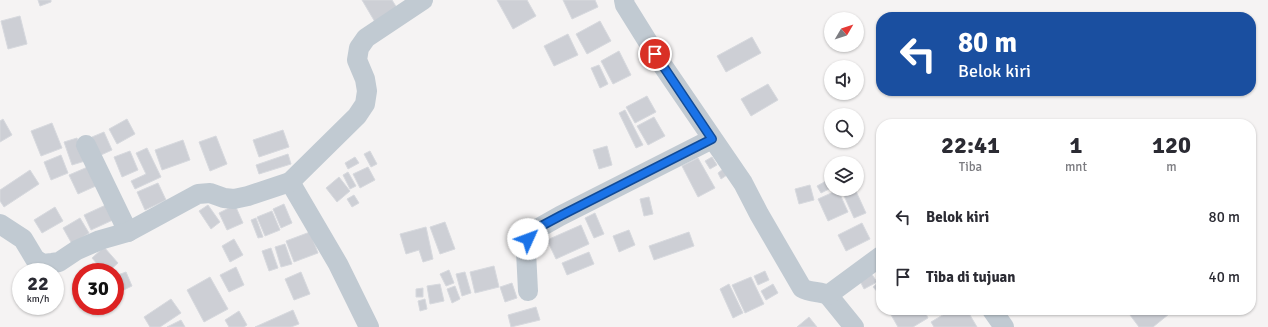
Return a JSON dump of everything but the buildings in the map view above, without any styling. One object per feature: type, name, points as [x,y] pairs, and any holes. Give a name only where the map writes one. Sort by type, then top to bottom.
[{"type":"street","points":[[0,224],[23,239],[35,259],[42,264],[59,262],[77,250],[100,240],[128,232],[198,194],[210,193],[224,198],[234,199],[290,182],[357,116],[365,104],[367,91],[365,79],[357,60],[359,48],[366,38],[423,0]]},
{"type":"street","points":[[624,0],[625,6],[663,66],[743,183],[759,214],[802,288],[811,292],[823,292],[828,295],[854,327]]},
{"type":"street","points":[[528,291],[526,251],[530,232],[712,139]]},
{"type":"street","points":[[86,145],[128,232]]},
{"type":"street","points":[[290,182],[338,264],[369,327]]},
{"type":"street","points":[[828,295],[876,260]]},
{"type":"street","points":[[996,315],[1004,327]]},
{"type":"route","points":[[528,239],[530,232],[712,139],[655,54]]}]
